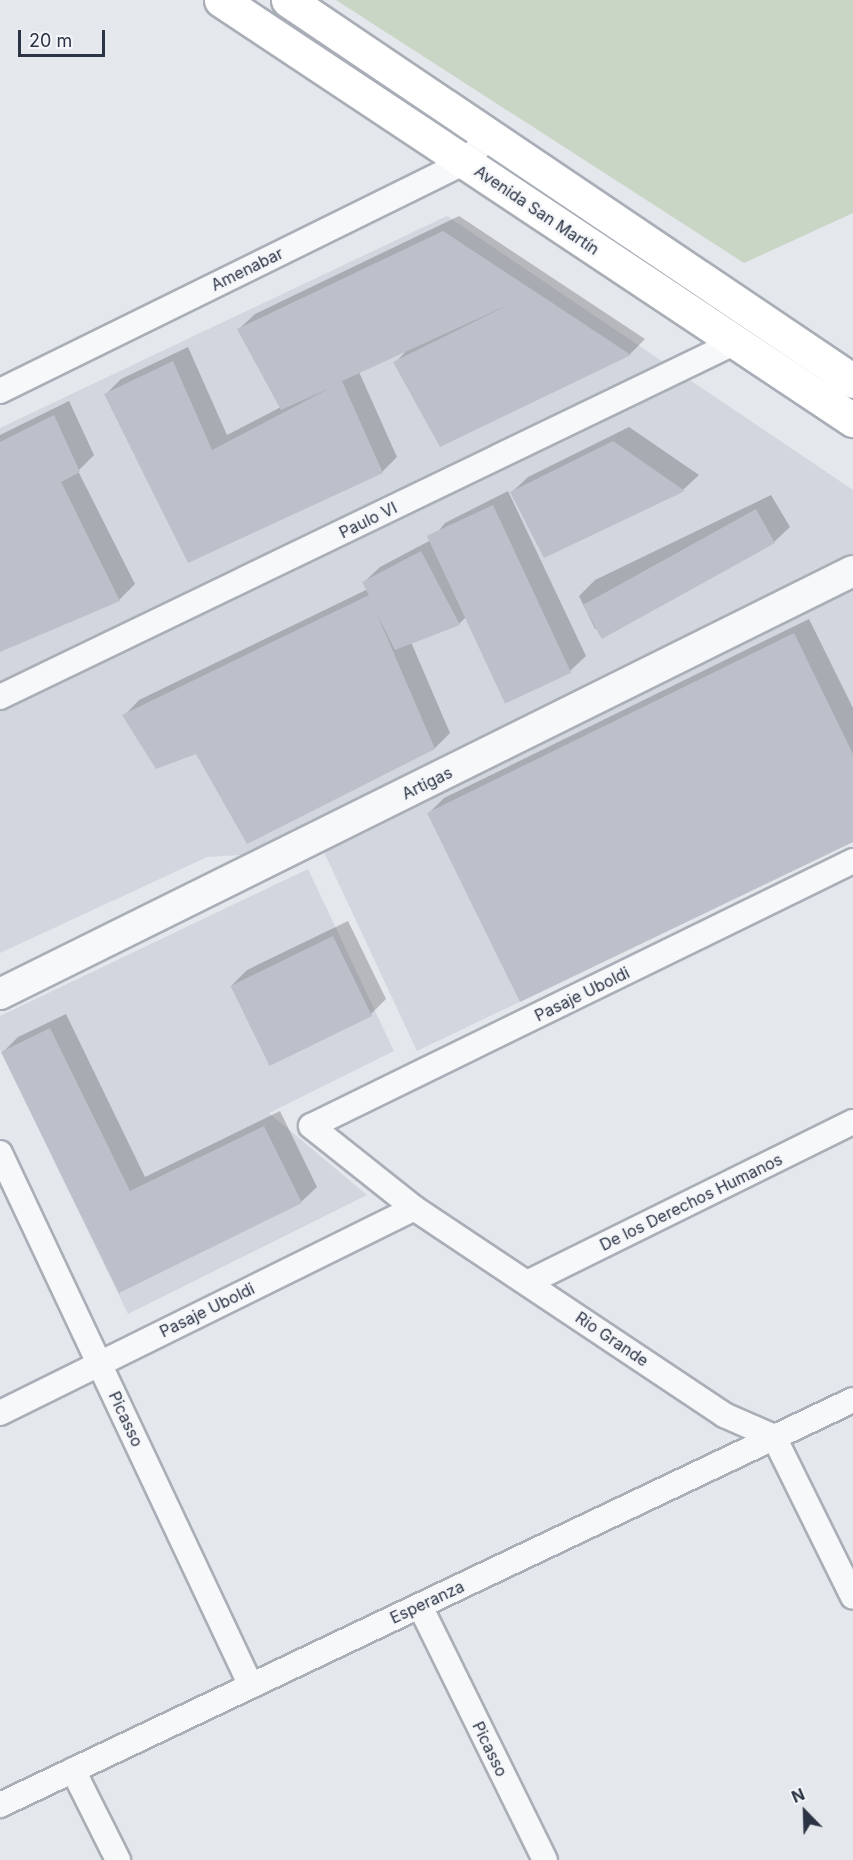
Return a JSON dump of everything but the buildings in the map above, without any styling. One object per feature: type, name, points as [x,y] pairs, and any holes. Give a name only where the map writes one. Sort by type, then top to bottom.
[{"type":"main road","name":"Avenida San Martín","points":[[221,0],[853,420]]},
{"type":"main road","name":"Avenida San Martín","points":[[288,0],[487,138],[853,381]]},
{"type":"street","name":"Amenabar","points":[[0,391],[465,162],[487,138]]},
{"type":"street","name":"Paulo VI","points":[[0,697],[736,342]]},
{"type":"street","name":"Artigas","points":[[0,994],[853,571]]},
{"type":"street","name":"Pasaje Uboldi","points":[[311,1126],[853,861]]},
{"type":"street","name":"De los Derechos Humanos","points":[[529,1282],[853,1122]]},
{"type":"street","name":"Rio Grande","points":[[311,1126],[414,1208],[529,1282],[724,1415],[774,1437]]},
{"type":"street","name":"Picasso","points":[[0,1153],[251,1686]]},
{"type":"street","name":"Pasaje Uboldi","points":[[0,1413],[414,1208]]},
{"type":"street","name":"Esperanza","points":[[0,1805],[853,1400]]},
{"type":"street","points":[[774,1437],[853,1597]]},
{"type":"street","name":"Picasso","points":[[420,1606],[545,1860]]},
{"type":"street","points":[[74,1770],[118,1860]]},
{"type":"shaded area","points":[[447,216],[853,490],[853,842],[417,1051],[323,850],[207,857],[0,953],[0,428]]},
{"type":"shaded area","points":[[308,869],[394,1051],[269,1113],[367,1195],[128,1314],[0,1049],[0,1016]]},
{"type":"green space","points":[[336,0],[853,0],[853,213],[744,263]]}]
